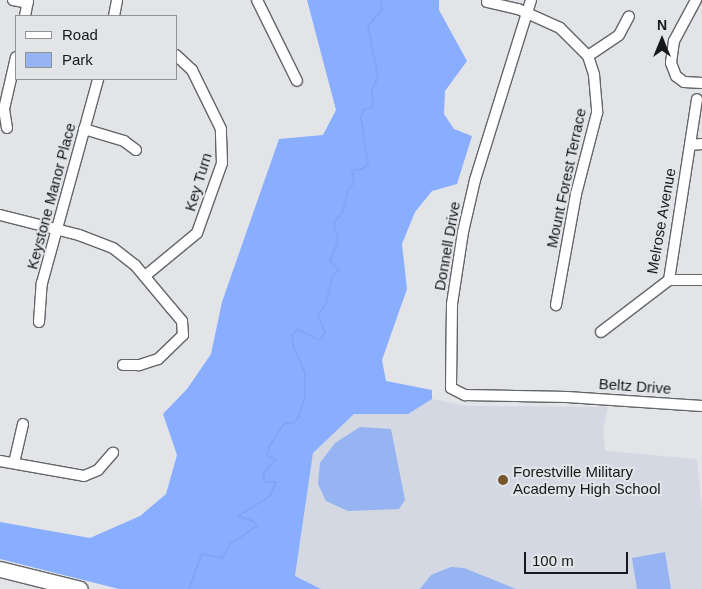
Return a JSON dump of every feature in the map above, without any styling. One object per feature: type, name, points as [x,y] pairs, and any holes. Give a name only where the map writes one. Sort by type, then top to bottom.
[{"type":"highway","points":[[0,569],[80,589]]},
{"type":"street","points":[[13,0],[28,1],[25,15]]},
{"type":"street","points":[[114,15],[118,0]]},
{"type":"street","points":[[257,0],[297,81]]},
{"type":"street","name":"Donnell Drive","points":[[531,0],[475,180],[463,232],[452,304],[449,378],[453,391],[465,395],[567,397]]},
{"type":"street","points":[[696,0],[674,40],[671,63],[676,76],[684,82],[702,83]]},
{"type":"street","name":"Mount Forest Terrace","points":[[487,2],[528,12],[568,34],[588,56],[597,87],[597,113],[578,185],[556,305]]},
{"type":"street","points":[[588,56],[619,35],[629,16]]},
{"type":"street","name":"Key Turn","points":[[145,276],[197,233],[222,163],[221,129],[192,70],[178,57]]},
{"type":"street","points":[[7,128],[4,109],[15,61]]},
{"type":"street","name":"Keystone Manor Place","points":[[39,322],[40,293],[59,231],[98,80]]},
{"type":"street","name":"Melrose Avenue","points":[[601,332],[669,280],[672,246],[697,99]]},
{"type":"street","points":[[84,129],[124,142],[136,150]]},
{"type":"street","points":[[690,144],[702,144]]},
{"type":"street","points":[[0,215],[113,248],[145,276],[182,321],[183,335],[158,358],[139,365],[123,365]]},
{"type":"street","points":[[669,280],[702,280]]},
{"type":"street","name":"Beltz Drive","points":[[567,397],[702,406]]},
{"type":"street","points":[[14,463],[23,424]]},
{"type":"street","points":[[0,461],[84,476],[98,470],[113,453]]},
{"type":"shaded area","points":[[307,0],[439,0],[439,10],[467,61],[445,91],[444,114],[454,129],[472,136],[457,184],[432,191],[415,212],[402,244],[407,289],[382,360],[386,381],[432,390],[432,399],[408,414],[354,414],[313,453],[295,576],[321,589],[119,589],[0,559],[0,522],[90,538],[140,516],[166,494],[177,455],[163,414],[187,389],[211,354],[222,302],[279,139],[323,135],[336,110]]},
{"type":"shaded area","name":"Forestville Military Academy High School","points":[[432,399],[467,406],[608,407],[603,429],[605,451],[697,459],[702,509],[702,589],[321,589],[295,577],[313,453],[354,414],[408,414]]},
{"type":"green space","points":[[360,427],[391,429],[405,500],[399,509],[348,511],[326,501],[318,484],[320,463],[335,443]]},
{"type":"green space","points":[[665,552],[671,589],[637,589],[632,558]]},
{"type":"green space","points":[[451,567],[464,568],[516,589],[420,589],[431,575]]},
{"type":"waterway","points":[[189,589],[202,554],[222,558],[231,543],[257,526],[253,521],[238,516],[270,496],[276,482],[265,482],[263,474],[276,460],[267,456],[269,447],[284,423],[294,423],[299,416],[305,396],[305,373],[293,346],[292,335],[297,329],[320,340],[325,333],[318,315],[326,304],[332,278],[339,269],[330,261],[338,241],[334,223],[343,211],[348,190],[354,183],[352,170],[362,169],[368,164],[361,118],[363,110],[373,107],[372,90],[378,77],[368,26],[382,10],[381,0]]},
{"type":"place","name":"Forestville Military Academy High School","points":[[503,480]]}]
